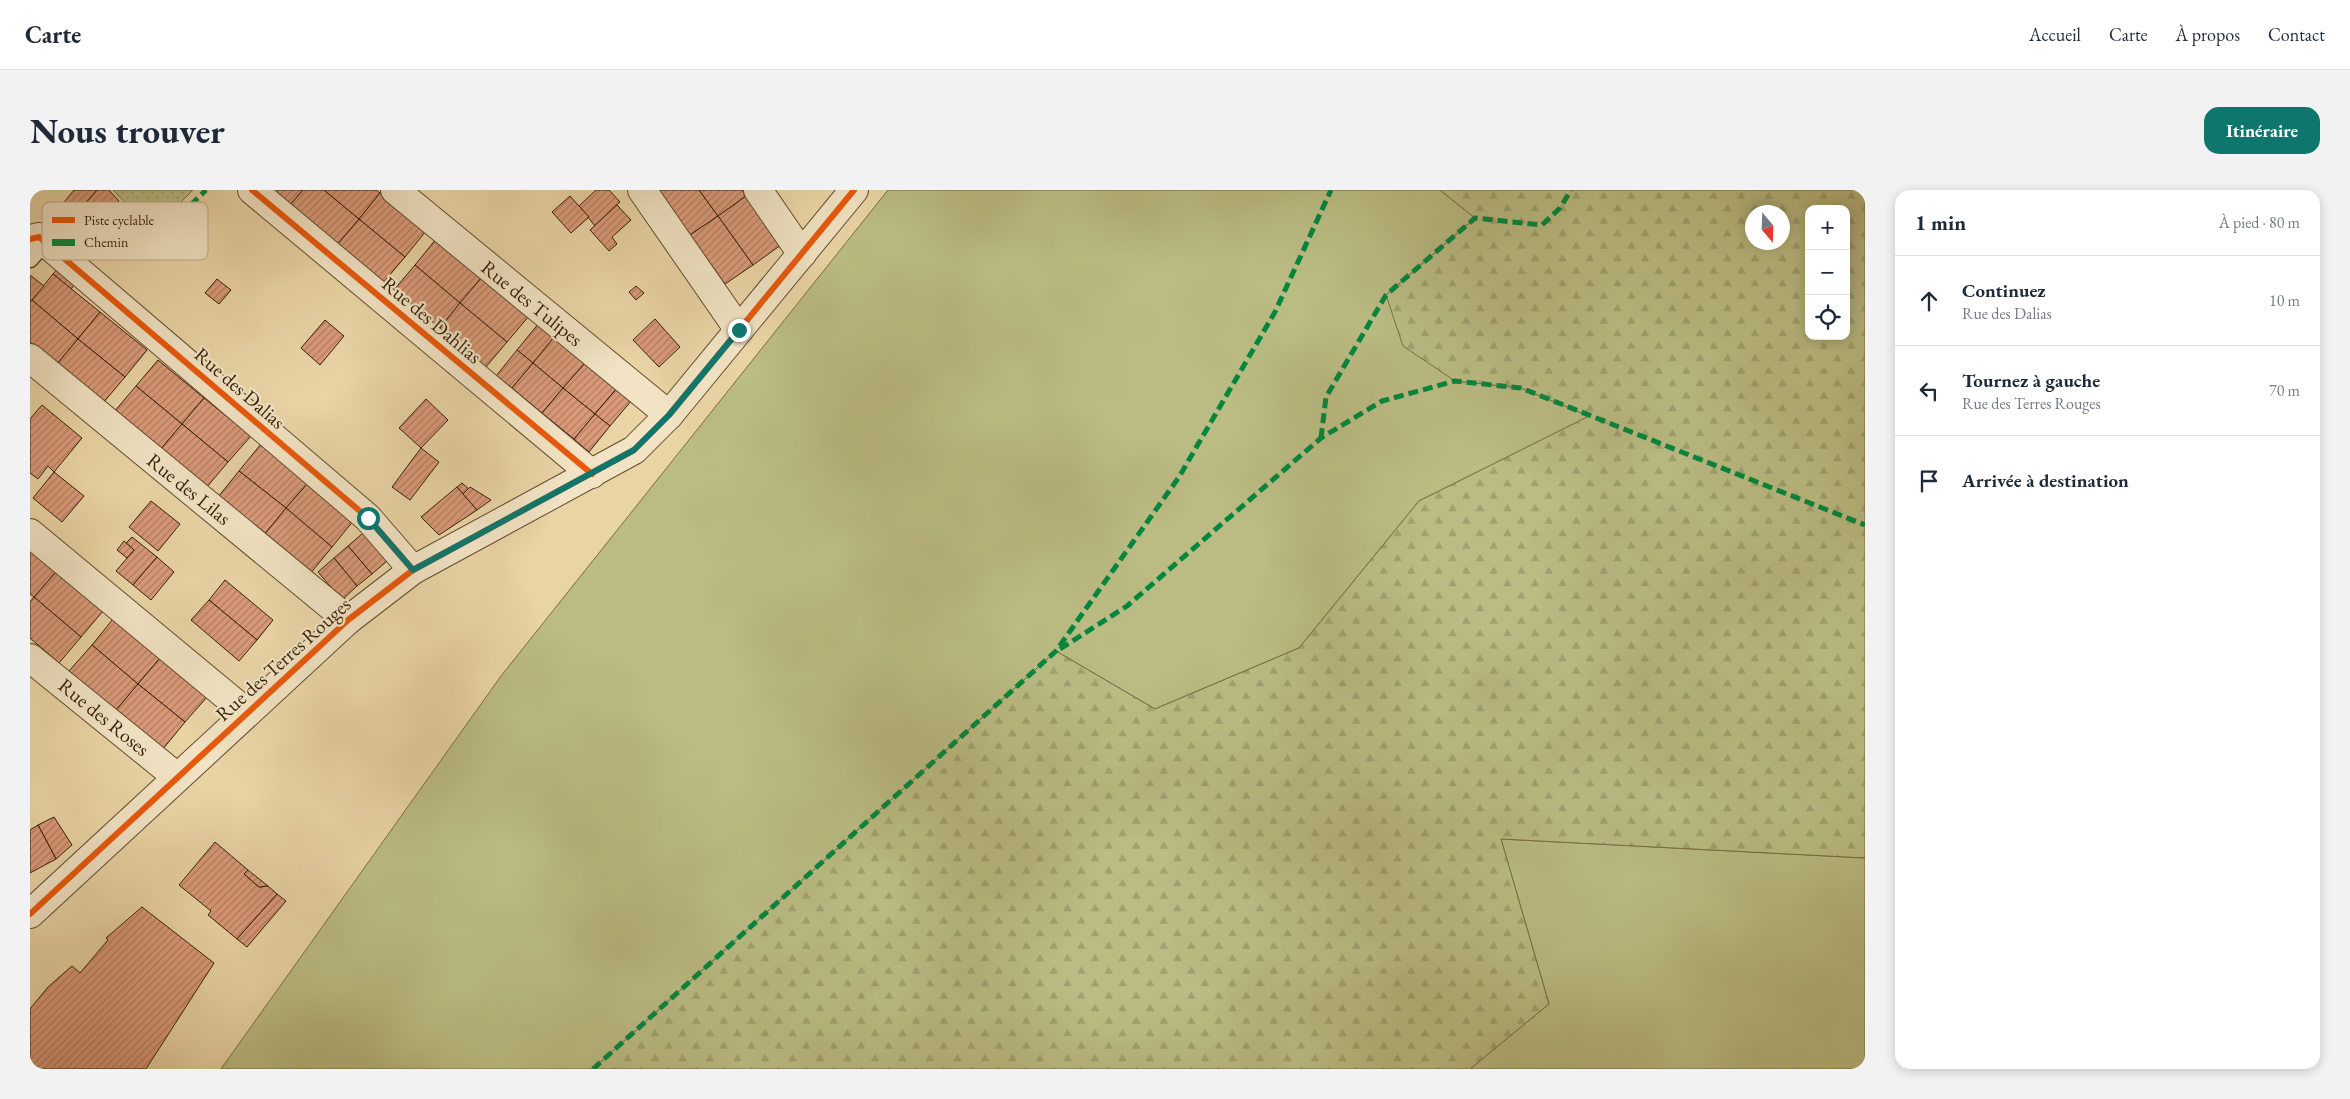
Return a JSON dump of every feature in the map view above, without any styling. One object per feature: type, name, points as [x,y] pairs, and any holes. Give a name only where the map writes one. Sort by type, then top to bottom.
[{"type":"street","name":"Rue des Dahlias","points":[[252,190],[592,474]]},
{"type":"street","name":"Rue des Tulipes","points":[[395,190],[669,415]]},
{"type":"street","points":[[642,190],[739,330]]},
{"type":"street","points":[[758,190],[802,254]]},
{"type":"street","name":"Rue des Terres Rouges","points":[[30,914],[348,620],[413,570],[634,450],[669,415],[854,190]]},
{"type":"street","name":"Rue des Dalias","points":[[55,260],[368,518],[413,570]]},
{"type":"street","name":"Rue des Lilas","points":[[30,358],[348,620]]},
{"type":"street","points":[[30,533],[247,713]]},
{"type":"street","name":"Rue des Roses","points":[[30,658],[178,777]]},
{"type":"green space","points":[[113,190],[193,190],[181,202],[124,202]]},
{"type":"green space","points":[[888,190],[1440,190],[1475,218],[1386,295],[1455,381],[1521,388],[1590,416],[1419,501],[1299,648],[1155,709],[1056,651],[593,1069],[221,1069],[501,676]]},
{"type":"green space","points":[[1440,190],[1865,190],[1865,858],[1501,839],[1549,1004],[1470,1069],[593,1069],[1056,651],[1155,709],[1299,648],[1419,501],[1589,416],[1521,388],[1455,381],[1403,346],[1386,295],[1475,218]]},
{"type":"green space","points":[[1501,839],[1865,858],[1865,1069],[1470,1069],[1549,1004]]},
{"type":"building","points":[[74,190],[97,190],[87,202],[64,202]]},
{"type":"building","points":[[97,190],[109,190],[119,201],[118,202],[87,202]]},
{"type":"building","points":[[278,190],[303,190],[289,206],[275,194]]},
{"type":"building","points":[[303,190],[324,190],[359,219],[337,245],[289,206]]},
{"type":"building","points":[[324,190],[376,190],[380,193],[359,219]]},
{"type":"building","points":[[596,190],[609,190],[620,202],[595,226],[579,206]]},
{"type":"building","points":[[658,190],[699,190],[718,216],[690,235]]},
{"type":"building","points":[[699,190],[742,190],[746,196],[718,216]]},
{"type":"building","points":[[380,193],[426,231],[405,257],[359,219]]},
{"type":"building","points":[[570,196],[589,217],[571,233],[552,212]]},
{"type":"building","points":[[746,196],[781,245],[753,265],[718,216]]},
{"type":"building","points":[[617,205],[631,220],[612,237],[617,244],[609,251],[590,230]]},
{"type":"building","points":[[718,216],[753,265],[725,284],[690,235]]},
{"type":"building","points":[[359,219],[405,257],[383,283],[337,245]]},
{"type":"building","points":[[436,239],[482,277],[460,303],[415,265]]},
{"type":"building","points":[[415,265],[460,303],[439,329],[393,291]]},
{"type":"building","points":[[58,268],[76,282],[71,289],[53,274]]},
{"type":"building","points":[[53,274],[100,312],[78,339],[32,300]]},
{"type":"building","points":[[30,275],[44,286],[30,302]]},
{"type":"building","points":[[482,277],[529,316],[507,342],[460,303]]},
{"type":"building","points":[[217,279],[231,290],[219,304],[205,293]]},
{"type":"building","points":[[636,286],[644,293],[636,300],[629,292]]},
{"type":"building","points":[[32,300],[78,339],[57,364],[30,342],[30,302]]},
{"type":"building","points":[[460,303],[507,342],[485,368],[439,329]]},
{"type":"building","points":[[100,312],[147,350],[125,377],[78,339]]},
{"type":"building","points":[[655,319],[680,347],[659,367],[633,340]]},
{"type":"building","points":[[325,320],[344,336],[320,365],[301,348]]},
{"type":"building","points":[[539,323],[555,336],[533,363],[517,350]]},
{"type":"building","points":[[555,336],[586,362],[563,388],[533,363]]},
{"type":"building","points":[[78,339],[125,377],[103,403],[57,364]]},
{"type":"building","points":[[517,350],[533,363],[512,388],[496,376]]},
{"type":"building","points":[[158,360],[204,398],[182,424],[136,386]]},
{"type":"building","points":[[586,362],[617,388],[595,414],[563,388]]},
{"type":"building","points":[[533,363],[563,388],[542,413],[512,388]]},
{"type":"building","points":[[136,386],[182,424],[160,450],[114,412]]},
{"type":"building","points":[[563,388],[595,414],[574,439],[542,413]]},
{"type":"building","points":[[617,388],[632,400],[610,426],[595,414]]},
{"type":"building","points":[[204,398],[251,436],[228,462],[182,424]]},
{"type":"building","points":[[426,399],[448,420],[421,448],[399,428]]},
{"type":"building","points":[[42,405],[82,438],[54,472],[48,466],[38,479],[30,473],[30,419]]},
{"type":"building","points":[[595,414],[610,426],[589,452],[574,439]]},
{"type":"building","points":[[182,424],[228,462],[206,488],[160,450]]},
{"type":"building","points":[[261,444],[308,483],[286,508],[239,471]]},
{"type":"building","points":[[421,448],[439,462],[410,500],[392,487]]},
{"type":"building","points":[[239,471],[286,508],[264,535],[218,497]]},
{"type":"building","points":[[54,472],[84,496],[62,522],[33,498]]},
{"type":"building","points":[[308,483],[354,520],[332,547],[286,508]]},
{"type":"building","points":[[462,483],[469,489],[463,494],[457,487]]},
{"type":"building","points":[[457,487],[477,510],[439,535],[421,517]]},
{"type":"building","points":[[470,487],[491,500],[477,510],[463,494]]},
{"type":"building","points":[[151,501],[180,524],[158,551],[129,527]]},
{"type":"building","points":[[286,508],[332,547],[310,574],[264,535]]},
{"type":"building","points":[[363,533],[387,561],[372,574],[348,546]]},
{"type":"building","points":[[132,537],[157,557],[133,585],[116,571],[134,550],[126,543]]},
{"type":"building","points":[[124,541],[134,550],[127,558],[117,550]]},
{"type":"building","points":[[348,546],[372,574],[357,586],[334,558]]},
{"type":"building","points":[[30,550],[56,572],[34,597],[30,594]]},
{"type":"building","points":[[157,557],[174,572],[151,600],[133,585]]},
{"type":"building","points":[[334,558],[357,586],[342,600],[318,572]]},
{"type":"building","points":[[56,572],[103,611],[81,637],[34,597]]},
{"type":"building","points":[[225,580],[273,620],[257,640],[209,600]]},
{"type":"building","points":[[34,597],[81,637],[59,663],[30,638],[30,602]]},
{"type":"building","points":[[209,600],[257,640],[239,661],[191,620]]},
{"type":"building","points":[[113,619],[160,658],[138,684],[92,645]]},
{"type":"building","points":[[92,645],[138,684],[116,710],[69,671]]},
{"type":"building","points":[[160,658],[207,697],[185,722],[138,684]]},
{"type":"building","points":[[138,684],[185,722],[163,749],[116,710]]},
{"type":"building","points":[[54,817],[72,845],[56,859],[38,825]]},
{"type":"building","points":[[38,825],[56,859],[30,873],[30,830]]},
{"type":"building","points":[[215,842],[248,870],[244,874],[259,887],[268,886],[277,894],[237,939],[208,915],[211,911],[179,885]]},
{"type":"building","points":[[248,870],[268,886],[259,887],[244,874]]},
{"type":"building","points":[[277,894],[286,901],[247,947],[237,939]]},
{"type":"building","points":[[142,907],[214,963],[146,1069],[30,1069],[30,1009],[48,987],[72,966],[80,973],[108,940],[106,938]]},
{"type":"marked path","points":[[194,202],[206,190]]},
{"type":"marked path","points":[[593,1069],[1056,651],[1179,477],[1275,312],[1331,190]]},
{"type":"marked path","points":[[1321,438],[1326,397],[1386,295],[1475,218],[1542,225],[1560,208],[1571,190]]},
{"type":"marked path","points":[[1060,649],[1127,606],[1321,438],[1382,401],[1455,381],[1521,388],[1865,525]]},
{"type":"cycle path","points":[[252,190],[592,474]]},
{"type":"cycle path","points":[[30,914],[348,620],[413,570],[634,450],[669,415],[854,190]]},
{"type":"cycle path","points":[[30,239],[39,237],[42,240]]},
{"type":"cycle path","points":[[66,260],[368,518],[413,570]]},
{"type":"route","points":[[368,518],[413,570],[634,450],[669,415],[739,330]]}]
